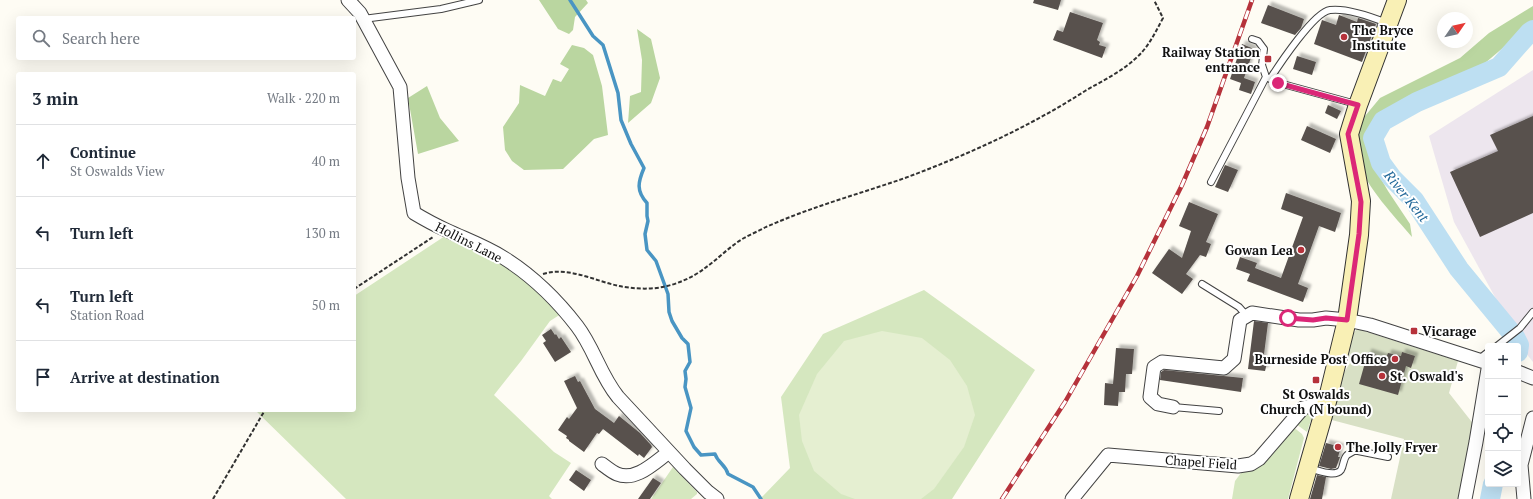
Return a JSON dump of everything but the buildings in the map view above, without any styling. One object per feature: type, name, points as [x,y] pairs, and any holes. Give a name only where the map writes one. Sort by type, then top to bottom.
[{"type":"street","name":"Hollins Lane","points":[[348,0],[360,13],[400,87],[408,178],[414,213],[444,230],[481,245],[504,258],[530,278],[555,301],[588,341],[611,388],[668,452],[717,499]]},
{"type":"street","points":[[1299,499],[1347,320],[1359,234],[1361,202],[1348,134],[1397,0]]},
{"type":"street","points":[[1173,407],[1158,404],[1150,397],[1154,367],[1162,362],[1224,368],[1234,359],[1240,320],[1252,312],[1299,320],[1326,318],[1347,320],[1370,325],[1484,358]]},
{"type":"street","points":[[1464,499],[1476,442],[1486,379]]},
{"type":"street","name":"Chapel Field","points":[[1072,499],[1108,454],[1238,466],[1251,464],[1259,459],[1303,408],[1314,405],[1325,405]]},
{"type":"street","points":[[1524,499],[1521,464],[1533,418]]},
{"type":"street","points":[[602,464],[616,474],[627,477],[640,473],[668,452]]},
{"type":"lane","points":[[363,19],[441,9],[479,0]]},
{"type":"lane","points":[[1211,182],[1268,78],[1309,26],[1325,12],[1331,10],[1362,14],[1388,23]]},
{"type":"lane","points":[[1252,39],[1258,41],[1264,49],[1262,65],[1268,78],[1278,83],[1358,105]]},
{"type":"lane","points":[[1202,284],[1239,307],[1247,316]]},
{"type":"lane","points":[[1501,343],[1520,328],[1533,312]]},
{"type":"lane","points":[[1173,407],[1219,411]]},
{"type":"lane","points":[[1308,468],[1331,474],[1336,473],[1341,470],[1345,458],[1354,451],[1388,457]]},
{"type":"path","points":[[530,278],[547,273],[564,272],[618,286],[642,289],[667,286],[684,281],[704,270],[743,238],[825,205],[906,177],[974,150],[1040,118],[1126,67],[1136,59],[1148,45],[1163,18],[1154,0]]},
{"type":"path","points":[[356,287],[444,230]]},
{"type":"path","points":[[213,499],[264,412]]},
{"type":"shaded area","points":[[1533,70],[1533,362],[1525,352],[1454,222],[1429,136]]},
{"type":"green space","points":[[539,0],[586,0],[588,3],[575,17],[573,30],[569,34],[558,29]]},
{"type":"green space","points":[[1533,6],[1533,25],[1517,36],[1478,69],[1430,91],[1404,100],[1371,124],[1369,135],[1373,165],[1410,224],[1412,237],[1374,191],[1362,171],[1357,154],[1355,128],[1380,98],[1460,58],[1489,33]]},
{"type":"green space","points":[[637,29],[651,39],[660,78],[651,103],[628,123],[630,96],[641,92],[642,60]]},
{"type":"green space","points":[[572,45],[584,48],[593,55],[602,86],[608,135],[594,139],[563,169],[524,170],[512,161],[505,150],[503,127],[519,103],[520,85],[545,96],[553,79],[561,82],[569,69],[560,64]]},
{"type":"green space","points":[[427,86],[440,118],[459,141],[418,154],[408,98]]},
{"type":"green space","points":[[445,236],[480,251],[500,262],[532,286],[561,314],[550,321],[494,395],[554,452],[571,463],[549,496],[552,499],[346,499],[257,412],[356,412],[356,295]]},
{"type":"green space","points":[[924,290],[1035,370],[952,499],[760,499],[790,468],[781,397],[823,334]]},
{"type":"green space","points":[[1356,330],[1361,330],[1458,361],[1449,393],[1475,426],[1461,499],[1391,499],[1404,439],[1328,419],[1341,377],[1350,363],[1348,346],[1350,338]]},
{"type":"green space","points":[[882,331],[922,338],[950,360],[967,386],[975,415],[964,447],[934,489],[921,499],[855,499],[841,494],[814,471],[802,441],[799,415],[817,374],[844,341]]},
{"type":"green space","points":[[1312,411],[1313,414],[1307,432],[1296,424],[1305,412]]},
{"type":"green space","points":[[1292,426],[1302,434],[1304,438],[1288,499],[1232,499],[1235,481],[1241,473],[1253,469]]},
{"type":"green space","points":[[673,467],[697,492],[697,494],[691,499],[651,499]]},
{"type":"waterway","points":[[570,0],[593,36],[603,45],[618,93],[621,120],[631,144],[644,168],[639,186],[643,199],[647,203],[648,221],[645,234],[647,250],[656,261],[668,294],[669,312],[672,321],[682,338],[688,344],[690,362],[685,371],[685,387],[691,408],[686,431],[694,447],[701,455],[715,454],[728,474],[753,487],[761,499]]},
{"type":"waterway","name":"River Kent","points":[[1518,343],[1515,337],[1459,269],[1414,200],[1392,178],[1381,163],[1373,138],[1383,121],[1417,102],[1499,67],[1533,30]]},
{"type":"waterway","name":"River Kent","points":[[1490,499],[1492,487]]},
{"type":"railway","points":[[1002,499],[1065,402],[1137,276],[1182,185],[1207,127],[1252,0]]},
{"type":"place","name":"The Bryce Institute","points":[[1344,37]]},
{"type":"place","name":"Railway Station entrance","points":[[1268,59]]},
{"type":"place","name":"Gowan Lea","points":[[1301,250]]},
{"type":"place","name":"Vicarage","points":[[1414,331]]},
{"type":"place","name":"Burneside Post Office","points":[[1395,359]]},
{"type":"place","name":"St. Oswald's","points":[[1382,376]]},
{"type":"place","name":"St Oswalds Church (N bound)","points":[[1316,380]]},
{"type":"place","name":"The Jolly Fryer","points":[[1338,447]]},
{"type":"route","points":[[1278,83],[1358,105],[1348,134],[1361,202],[1359,234],[1347,320],[1326,318],[1299,320],[1288,318]]}]
